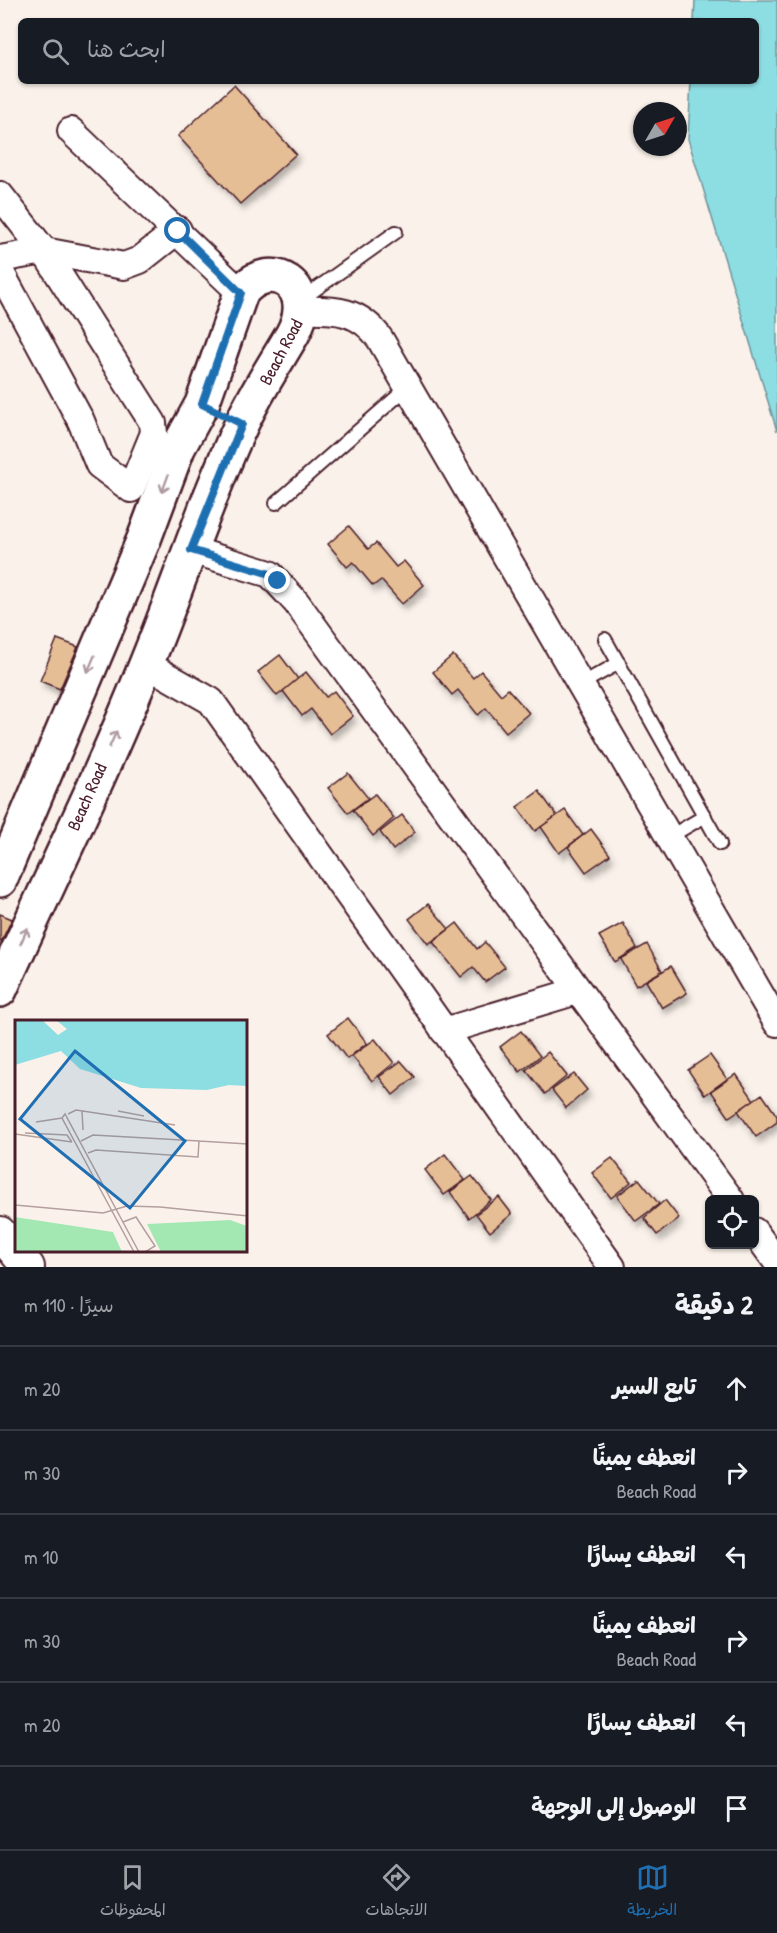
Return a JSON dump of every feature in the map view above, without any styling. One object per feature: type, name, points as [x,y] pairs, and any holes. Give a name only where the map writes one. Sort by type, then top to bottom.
[{"type":"main road","name":"Beach Road","points":[[0,990],[147,664],[242,424],[300,321],[302,305],[288,282],[268,276],[248,285],[241,293]]},
{"type":"main road","points":[[0,880],[144,539],[178,448],[202,404],[241,293]]},
{"type":"main road","points":[[202,404],[242,424]]},
{"type":"main road","points":[[178,448],[222,471]]},
{"type":"street","points":[[71,131],[241,293]]},
{"type":"street","points":[[0,195],[44,251],[153,423],[154,433],[131,489],[99,465],[81,421],[0,270]]},
{"type":"street","points":[[0,259],[44,251],[124,266],[140,260],[178,231]]},
{"type":"street","points":[[302,305],[341,310],[364,320],[380,339],[777,1023]]},
{"type":"street","points":[[191,550],[270,574],[296,602],[727,1195]]},
{"type":"street","points":[[147,664],[211,701],[612,1267]]},
{"type":"street","points":[[444,1031],[577,991]]},
{"type":"street","points":[[0,1233],[15,1251]]},
{"type":"street","points":[[759,1238],[777,1262]]},
{"type":"street","points":[[16,1252],[28,1267]]},
{"type":"lane","points":[[302,305],[396,232]]},
{"type":"lane","points":[[276,503],[408,387]]},
{"type":"lane","points":[[605,639],[720,844]]},
{"type":"lane","points":[[580,684],[619,663]]},
{"type":"lane","points":[[669,837],[705,816]]},
{"type":"water","points":[[695,0],[777,0],[777,431],[688,139],[691,84],[759,84],[759,18],[694,18]]},
{"type":"building","points":[[234,85],[296,154],[240,204],[178,136]]},
{"type":"building","points":[[349,526],[368,549],[376,543],[396,567],[404,561],[424,585],[402,604],[381,580],[373,586],[353,562],[347,567],[328,544]]},
{"type":"building","points":[[57,639],[78,647],[60,689],[40,681]]},
{"type":"building","points":[[280,655],[298,679],[277,696],[258,672]]},
{"type":"building","points":[[453,655],[473,678],[481,671],[501,695],[508,689],[529,713],[506,732],[486,708],[478,715],[458,690],[452,695],[433,672]]},
{"type":"building","points":[[306,672],[326,697],[334,691],[353,716],[330,734],[311,709],[302,716],[283,691]]},
{"type":"building","points":[[348,773],[368,798],[348,813],[328,788]]},
{"type":"building","points":[[539,791],[557,816],[535,831],[517,807]]},
{"type":"building","points":[[375,794],[394,818],[373,836],[353,810]]},
{"type":"building","points":[[565,810],[583,835],[559,853],[541,827]]},
{"type":"building","points":[[402,815],[415,832],[393,850],[380,832]]},
{"type":"building","points":[[591,829],[610,855],[586,872],[568,847]]},
{"type":"building","points":[[428,904],[449,929],[428,944],[409,919]]},
{"type":"building","points":[[0,914],[12,919],[1,942],[0,942]]},
{"type":"building","points":[[457,923],[477,949],[485,942],[505,967],[485,982],[473,967],[461,977],[433,942]]},
{"type":"building","points":[[623,923],[637,948],[615,962],[599,936]]},
{"type":"building","points":[[647,944],[662,971],[636,986],[621,959]]},
{"type":"building","points":[[671,966],[687,993],[662,1008],[646,981]]},
{"type":"building","points":[[348,1018],[367,1043],[347,1059],[328,1034]]},
{"type":"building","points":[[521,1031],[540,1056],[520,1072],[500,1047]]},
{"type":"building","points":[[375,1039],[394,1063],[372,1081],[352,1056]]},
{"type":"building","points":[[548,1052],[567,1076],[545,1094],[526,1070]]},
{"type":"building","points":[[710,1055],[727,1079],[705,1095],[688,1070]]},
{"type":"building","points":[[401,1061],[415,1077],[393,1095],[379,1077]]},
{"type":"building","points":[[574,1074],[587,1090],[566,1108],[552,1090]]},
{"type":"building","points":[[736,1074],[754,1100],[729,1117],[711,1091]]},
{"type":"building","points":[[762,1094],[777,1116],[777,1122],[756,1137],[738,1111]]},
{"type":"building","points":[[445,1154],[465,1180],[444,1195],[425,1170]]},
{"type":"building","points":[[612,1158],[631,1182],[611,1198],[592,1173]]},
{"type":"building","points":[[472,1176],[491,1200],[469,1218],[450,1192]]},
{"type":"building","points":[[639,1179],[659,1204],[636,1221],[617,1196]]},
{"type":"building","points":[[499,1197],[512,1214],[490,1232],[476,1214]]},
{"type":"building","points":[[665,1200],[679,1218],[657,1235],[644,1218]]},
{"type":"route","points":[[178,231],[241,293],[202,404],[242,424],[191,550],[270,574],[278,581]]}]
